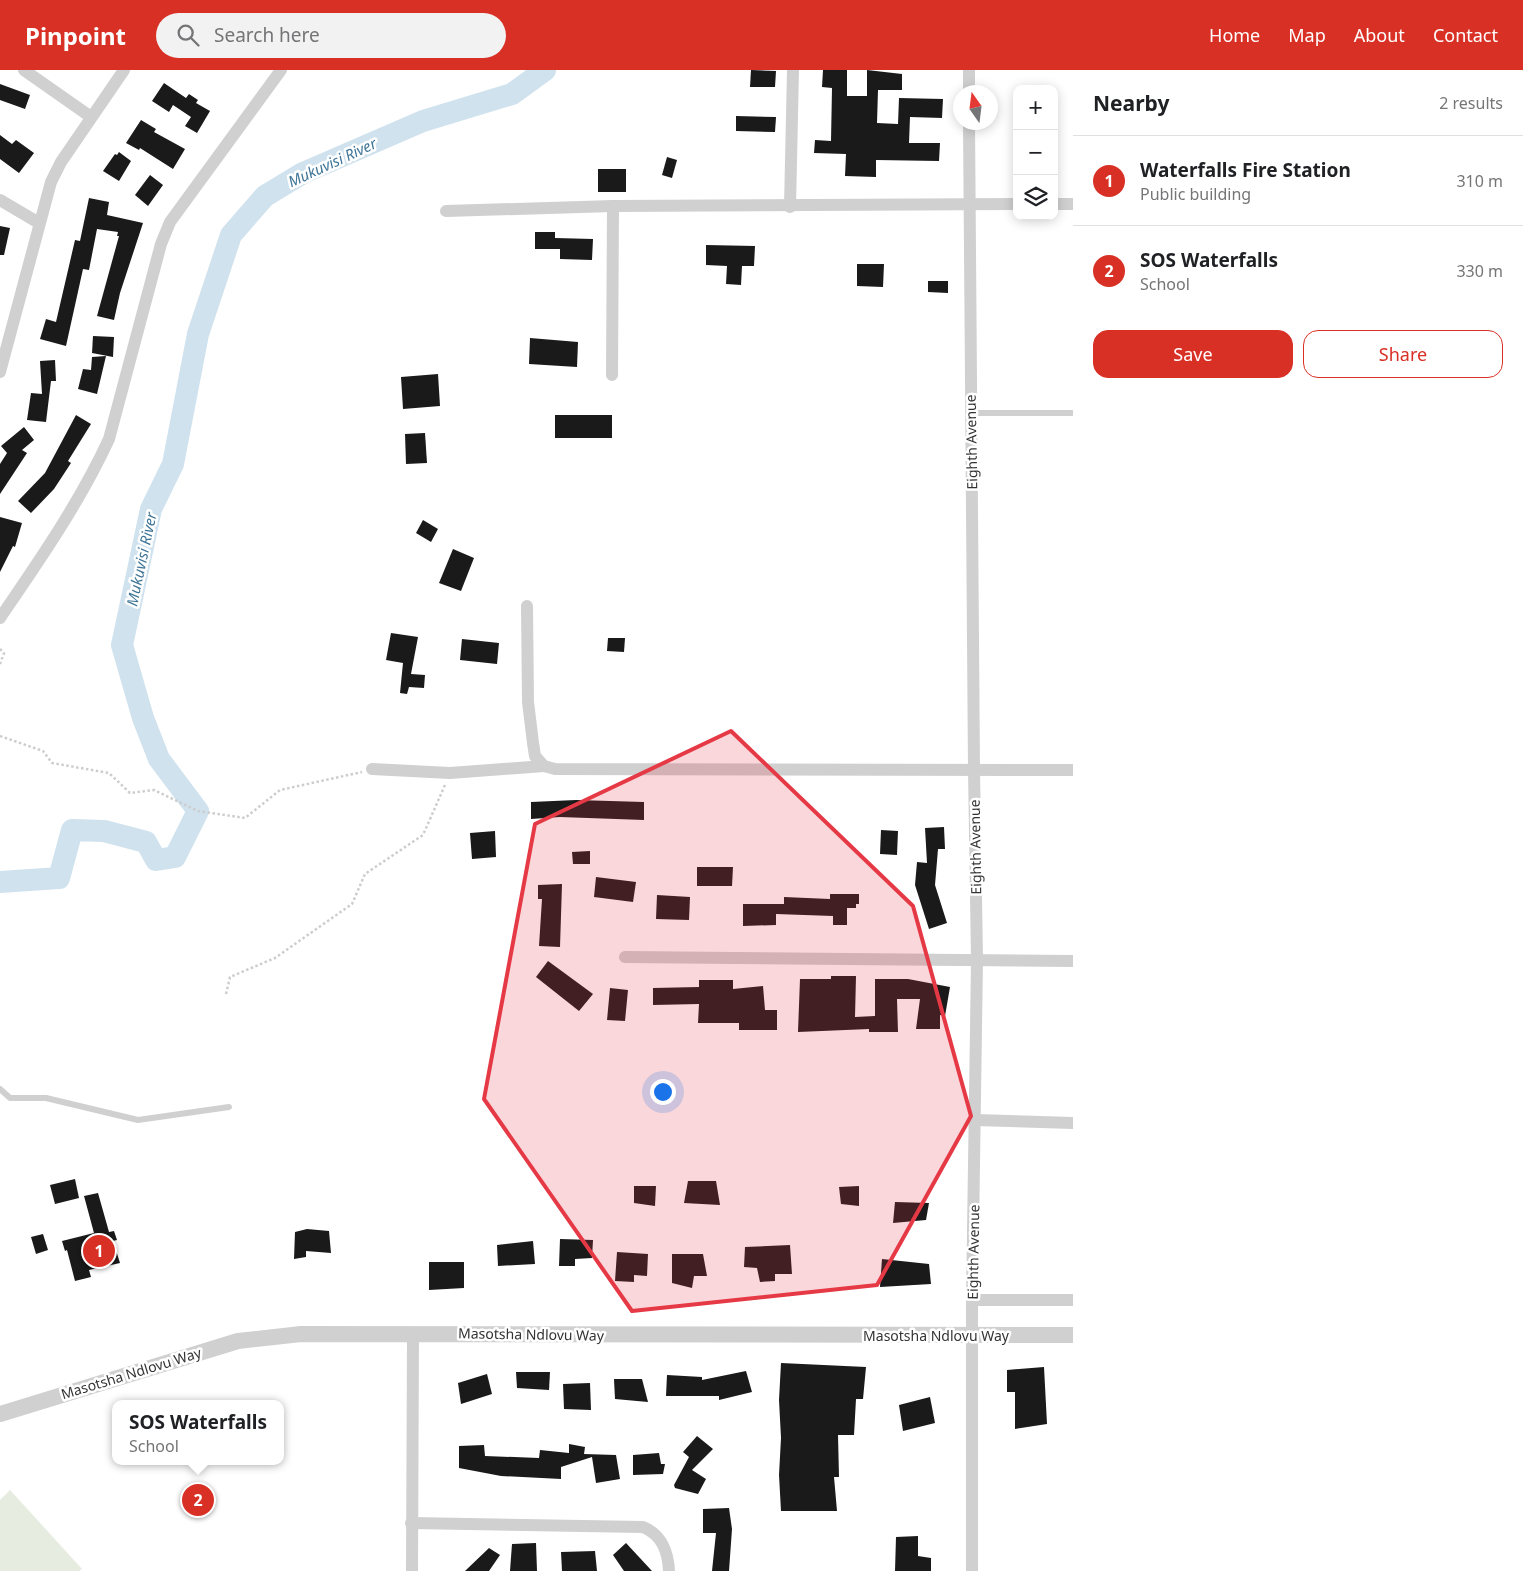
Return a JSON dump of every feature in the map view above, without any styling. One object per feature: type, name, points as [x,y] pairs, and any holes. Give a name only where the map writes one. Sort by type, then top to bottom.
[{"type":"street","points":[[24,70],[91,117]]},
{"type":"street","points":[[0,372],[3,352],[51,182],[91,117],[124,70]]},
{"type":"street","points":[[0,618],[43,556],[98,462],[109,439],[161,244],[170,222],[282,70]]},
{"type":"street","points":[[790,207],[793,70]]},
{"type":"street","points":[[969,70],[969,85]]},
{"type":"street","name":"Eighth Avenue","points":[[969,130],[974,769],[978,960],[972,1300],[972,1571]]},
{"type":"street","points":[[0,200],[39,223]]},
{"type":"street","points":[[446,212],[613,206],[790,207],[1013,204]]},
{"type":"street","points":[[1058,204],[1073,204]]},
{"type":"street","points":[[612,375],[613,206]]},
{"type":"street","points":[[527,606],[528,702],[535,756],[544,766]]},
{"type":"street","points":[[372,769],[450,773],[544,766],[555,769],[1073,770]]},
{"type":"street","points":[[625,957],[1073,961]]},
{"type":"street","points":[[975,1120],[1073,1123]]},
{"type":"street","points":[[972,1300],[1073,1300]]},
{"type":"street","name":"Masotsha Ndlovu Way","points":[[0,1414],[238,1341],[320,1334],[1073,1335]]},
{"type":"street","points":[[412,1571],[413,1334]]},
{"type":"street","points":[[411,1523],[643,1527],[653,1531],[661,1539],[666,1549],[669,1571]]},
{"type":"lane","points":[[971,413],[1073,413]]},
{"type":"lane","points":[[0,1089],[10,1098],[46,1098],[138,1120],[229,1107]]},
{"type":"path","points":[[0,649],[4,653],[0,664]]},
{"type":"path","points":[[0,736],[43,750],[52,763],[109,774],[130,793],[154,790],[198,810],[245,818],[280,790],[372,769]]},
{"type":"path","points":[[226,994],[230,977],[275,958],[352,904],[365,874],[423,835],[450,773]]},
{"type":"highlighted area","points":[[731,731],[913,906],[971,1116],[877,1285],[632,1311],[484,1099],[535,824]]},
{"type":"shaded area","points":[[10,1490],[82,1569],[79,1571],[0,1571],[0,1500]]},
{"type":"building","points":[[751,70],[776,71],[775,87],[750,87]]},
{"type":"building","points":[[823,70],[847,70],[847,96],[867,96],[867,70],[902,74],[902,90],[878,90],[877,123],[898,124],[899,98],[943,99],[942,118],[910,117],[909,143],[940,143],[939,161],[876,160],[876,177],[845,176],[846,154],[814,153],[815,140],[831,141],[832,88],[822,87]]},
{"type":"building","points":[[164,83],[186,98],[189,94],[198,100],[196,103],[210,111],[197,133],[185,126],[191,117],[173,105],[169,112],[152,101]]},
{"type":"building","points":[[0,84],[30,95],[25,109],[0,100]]},
{"type":"building","points":[[736,116],[776,117],[775,132],[736,131]]},
{"type":"building","points":[[141,120],[156,129],[154,132],[185,149],[173,169],[140,148],[139,150],[126,143]]},
{"type":"building","points":[[0,135],[12,144],[16,140],[34,153],[19,173],[0,159]]},
{"type":"building","points":[[119,152],[131,161],[119,181],[103,171],[115,154],[117,155]]},
{"type":"building","points":[[667,157],[677,160],[672,178],[662,175]]},
{"type":"building","points":[[598,169],[626,169],[626,192],[598,192]]},
{"type":"building","points":[[150,175],[163,185],[148,206],[135,195]]},
{"type":"building","points":[[89,198],[109,202],[107,215],[143,223],[120,293],[114,320],[97,316],[119,236],[117,236],[118,232],[97,229],[89,270],[83,269],[66,346],[40,339],[46,319],[56,322],[75,240],[80,241]]},
{"type":"building","points":[[0,226],[10,228],[4,255],[0,255]]},
{"type":"building","points":[[535,232],[555,232],[555,238],[593,239],[592,260],[560,259],[560,249],[535,249]]},
{"type":"building","points":[[706,245],[755,246],[754,266],[742,266],[741,285],[726,284],[727,266],[706,265]]},
{"type":"building","points":[[857,264],[884,264],[883,287],[857,286]]},
{"type":"building","points":[[928,281],[948,281],[948,293],[928,292]]},
{"type":"building","points":[[93,336],[114,337],[113,357],[92,353]]},
{"type":"building","points":[[530,338],[578,342],[577,367],[529,364]]},
{"type":"building","points":[[106,356],[97,394],[78,389],[83,369],[91,370],[92,357]]},
{"type":"building","points":[[55,360],[56,381],[51,381],[46,422],[27,420],[31,393],[42,394],[40,361]]},
{"type":"building","points":[[438,374],[440,406],[403,409],[401,377]]},
{"type":"building","points":[[76,415],[91,424],[68,461],[71,463],[54,489],[31,513],[18,501],[45,473]]},
{"type":"building","points":[[555,415],[612,415],[612,438],[555,438]]},
{"type":"building","points":[[24,427],[34,440],[22,450],[27,453],[0,494],[0,464],[7,453],[1,446]]},
{"type":"building","points":[[425,433],[427,463],[406,464],[405,434]]},
{"type":"building","points":[[0,517],[22,523],[15,547],[13,546],[0,572]]},
{"type":"building","points":[[423,520],[438,529],[431,542],[416,533]]},
{"type":"building","points":[[453,549],[474,558],[461,591],[439,583]]},
{"type":"building","points":[[391,633],[418,637],[411,674],[425,675],[424,688],[409,687],[407,694],[400,693],[403,663],[386,660]]},
{"type":"building","points":[[608,638],[625,638],[624,652],[607,651]]},
{"type":"building","points":[[462,639],[499,643],[497,664],[460,660]]},
{"type":"building","points":[[576,800],[644,802],[644,820],[560,817],[531,819],[531,802]]},
{"type":"building","points":[[944,827],[945,849],[938,849],[935,885],[947,923],[929,929],[915,885],[917,862],[927,863],[925,828]]},
{"type":"building","points":[[881,830],[898,831],[897,855],[880,854]]},
{"type":"building","points":[[495,831],[496,857],[472,859],[470,833]]},
{"type":"building","points":[[590,851],[590,864],[573,864],[572,852]]},
{"type":"building","points":[[697,867],[733,867],[732,886],[697,886]]},
{"type":"building","points":[[596,877],[636,882],[633,902],[594,897]]},
{"type":"building","points":[[562,884],[560,947],[539,946],[542,899],[538,899],[538,885]]},
{"type":"building","points":[[830,894],[859,894],[859,904],[856,904],[856,908],[847,908],[847,925],[833,925],[833,916],[776,914],[776,925],[743,926],[743,904],[784,904],[784,897],[830,899]]},
{"type":"building","points":[[657,895],[690,897],[689,920],[656,919]]},
{"type":"building","points":[[548,961],[593,994],[579,1011],[536,977]]},
{"type":"building","points":[[831,976],[856,976],[855,1017],[875,1016],[875,979],[908,979],[950,987],[945,1016],[940,1015],[940,1029],[916,1029],[920,999],[897,999],[898,1032],[869,1032],[869,1029],[798,1032],[800,979],[831,979]]},
{"type":"building","points":[[699,980],[733,980],[733,989],[763,986],[765,1010],[777,1010],[777,1030],[739,1030],[739,1023],[698,1023],[699,1004],[653,1005],[653,988],[699,987]]},
{"type":"building","points":[[610,988],[628,990],[625,1021],[607,1020]]},
{"type":"building","points":[[75,1179],[79,1198],[55,1204],[50,1185]]},
{"type":"building","points":[[688,1181],[716,1181],[720,1205],[684,1203]]},
{"type":"building","points":[[634,1186],[656,1186],[655,1206],[634,1203]]},
{"type":"building","points":[[859,1186],[859,1206],[841,1204],[839,1187]]},
{"type":"building","points":[[98,1193],[109,1232],[114,1231],[117,1240],[113,1241],[120,1263],[89,1270],[91,1277],[75,1281],[67,1250],[65,1251],[62,1241],[94,1233],[84,1196]]},
{"type":"building","points":[[895,1202],[929,1203],[926,1220],[893,1223]]},
{"type":"building","points":[[307,1229],[329,1231],[331,1253],[306,1251],[306,1257],[294,1259],[295,1232]]},
{"type":"building","points":[[43,1234],[48,1250],[36,1254],[31,1237]]},
{"type":"building","points":[[560,1239],[593,1240],[592,1258],[575,1259],[575,1266],[559,1266]]},
{"type":"building","points":[[533,1241],[535,1264],[498,1266],[497,1245]]},
{"type":"building","points":[[790,1245],[792,1274],[775,1274],[775,1281],[760,1282],[757,1268],[744,1267],[745,1247]]},
{"type":"building","points":[[617,1252],[648,1254],[647,1276],[634,1275],[634,1282],[615,1281]]},
{"type":"building","points":[[672,1254],[703,1254],[707,1276],[694,1276],[692,1288],[672,1283]]},
{"type":"building","points":[[882,1259],[929,1264],[931,1284],[880,1287]]},
{"type":"building","points":[[429,1262],[464,1262],[464,1288],[429,1290]]},
{"type":"building","points":[[781,1363],[866,1367],[863,1399],[856,1399],[854,1435],[838,1435],[839,1477],[834,1477],[837,1511],[781,1511],[779,1400]]},
{"type":"building","points":[[1044,1367],[1047,1424],[1015,1429],[1015,1392],[1007,1392],[1007,1370]]},
{"type":"building","points":[[746,1371],[752,1392],[719,1400],[719,1396],[666,1396],[667,1375],[702,1377],[702,1380]]},
{"type":"building","points":[[516,1372],[550,1372],[549,1390],[517,1388]]},
{"type":"building","points":[[487,1374],[492,1394],[461,1404],[458,1383]]},
{"type":"building","points":[[614,1379],[642,1379],[648,1402],[615,1399]]},
{"type":"building","points":[[590,1383],[591,1410],[564,1409],[563,1384]]},
{"type":"building","points":[[930,1397],[935,1423],[903,1431],[899,1405]]},
{"type":"building","points":[[697,1436],[713,1449],[692,1470],[706,1479],[698,1494],[675,1488],[674,1485],[689,1457],[683,1452]]},
{"type":"building","points":[[569,1444],[585,1447],[584,1454],[616,1455],[620,1479],[596,1483],[592,1457],[561,1467],[561,1479],[501,1476],[459,1468],[459,1446],[484,1445],[485,1456],[539,1458],[540,1450],[569,1453]]},
{"type":"building","points":[[659,1453],[661,1464],[665,1464],[663,1474],[633,1475],[633,1455]]},
{"type":"building","points":[[729,1508],[732,1529],[729,1571],[712,1571],[716,1533],[703,1533],[703,1509]]},
{"type":"building","points":[[918,1536],[918,1556],[931,1558],[931,1571],[895,1571],[896,1537]]},
{"type":"building","points":[[536,1543],[537,1571],[510,1571],[512,1544]]},
{"type":"building","points":[[626,1543],[652,1571],[624,1571],[613,1555]]},
{"type":"building","points":[[489,1548],[500,1555],[489,1571],[465,1571]]},
{"type":"building","points":[[595,1551],[597,1571],[562,1571],[561,1552]]},
{"type":"waterway","name":"Mukuvisi River","points":[[0,882],[59,878],[72,830],[104,831],[146,842],[156,860],[175,857],[198,811],[159,759],[143,718],[122,645],[151,509],[173,464],[198,334],[231,235],[265,196],[303,173],[423,121],[512,94],[545,70]]},
{"type":"place","name":"Waterfalls Fire Station","points":[[99,1251]]},
{"type":"place","name":"SOS Waterfalls","points":[[198,1500]]}]
